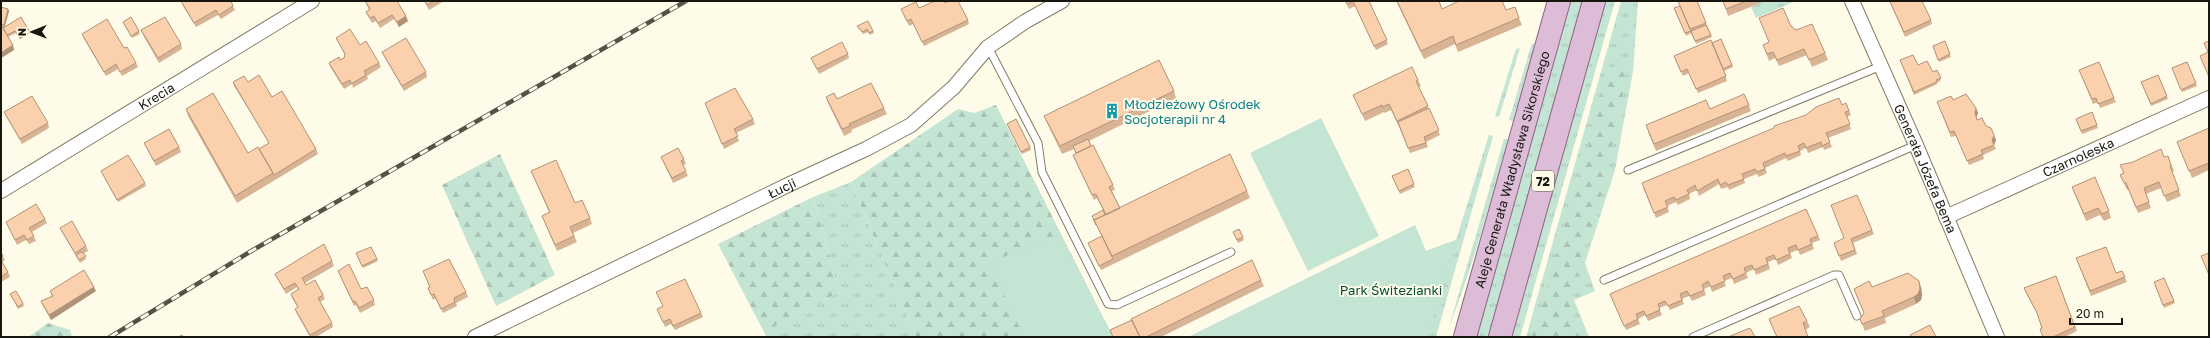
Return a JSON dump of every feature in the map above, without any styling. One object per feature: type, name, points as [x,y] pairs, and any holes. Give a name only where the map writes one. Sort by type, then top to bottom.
[{"type":"main road","name":"Aleje Generała Władysława Sikorskiego","points":[[1465,337],[1559,1]]},
{"type":"main road","name":"72","points":[[1500,337],[1594,1]]},
{"type":"street","name":"Krecia","points":[[1,191],[312,1]]},
{"type":"street","name":"Łucji","points":[[474,337],[790,184],[866,149],[911,125],[954,87],[988,47],[1026,21],[1062,1]]},
{"type":"street","name":"Generała Józefa Bema","points":[[1852,1],[1916,145],[1997,337]]},
{"type":"street","name":"Czarnoleska","points":[[1946,217],[2209,98]]},
{"type":"lane","points":[[988,47],[1038,143],[1042,172],[1108,304],[1118,305],[1231,252]]},
{"type":"lane","points":[[1628,170],[1881,66]]},
{"type":"lane","points":[[1604,280],[1916,145]]},
{"type":"lane","points":[[1693,337],[1834,275],[1839,275],[1857,316]]},
{"type":"green space","points":[[1570,1],[1582,1],[1489,337],[1475,337]]},
{"type":"green space","points":[[1605,1],[1615,1],[1520,337],[1512,337]]},
{"type":"green space","points":[[1621,1],[1638,1],[1633,71],[1615,170],[1585,263],[1595,291],[1574,300],[1589,337],[1526,337]]},
{"type":"green space","points":[[1763,1],[1796,1],[1756,18],[1751,7]]},
{"type":"green space","points":[[1532,43],[1535,44],[1513,121],[1509,120]]},
{"type":"green space","points":[[1520,48],[1499,117],[1495,116],[1516,49]]},
{"type":"green space","points":[[1615,64],[1625,66],[1626,81],[1601,195],[1583,250],[1577,277],[1569,294],[1578,337],[1532,337],[1580,177],[1607,72]]},
{"type":"green space","points":[[996,105],[1113,337],[916,337],[851,182],[958,109],[974,113]]},
{"type":"green space","points":[[1321,118],[1379,236],[1308,271],[1250,153]]},
{"type":"green space","points":[[1489,135],[1493,136],[1436,337],[1416,337],[1426,251],[1456,240]]},
{"type":"green space","points":[[1504,139],[1508,139],[1488,211],[1466,281],[1449,327]]},
{"type":"green space","points":[[500,154],[555,275],[496,306],[442,185]]},
{"type":"green space","points":[[851,182],[916,337],[766,337],[764,332],[839,292],[813,197]]},
{"type":"green space","points":[[813,197],[839,292],[764,332],[718,244]]},
{"type":"green space","name":"Park Świtezianki","points":[[1415,225],[1426,251],[1456,240],[1427,337],[1188,337]]},
{"type":"green space","points":[[1060,233],[1113,337],[1024,337],[989,263]]},
{"type":"green space","points":[[48,323],[70,330],[72,337],[28,337]]},
{"type":"building","points":[[181,1],[231,1],[233,6],[219,15],[216,10],[194,23]]},
{"type":"building","points":[[365,1],[397,1],[406,16],[397,22],[392,15],[378,23],[374,16],[370,18],[366,12],[370,9]]},
{"type":"building","points":[[425,1],[434,1],[427,5]]},
{"type":"building","points":[[935,1],[944,1],[945,3],[949,1],[958,1],[968,20],[922,42],[911,19],[907,21],[901,9],[916,2],[919,8]]},
{"type":"building","points":[[1346,1],[1353,1],[1347,4]]},
{"type":"building","points":[[1353,1],[1369,1],[1387,40],[1374,46]]},
{"type":"building","points":[[1397,1],[1439,1],[1442,9],[1459,1],[1502,1],[1506,10],[1515,7],[1519,18],[1456,45],[1453,36],[1421,51]]},
{"type":"building","points":[[1678,1],[1697,1],[1706,23],[1690,29]]},
{"type":"building","points":[[1723,1],[1746,1],[1726,9]]},
{"type":"building","points":[[1922,1],[1931,20],[1904,32],[1890,2]]},
{"type":"building","points":[[1680,6],[1691,31],[1685,33],[1674,8]]},
{"type":"building","points":[[1,7],[8,9],[4,25],[1,24]]},
{"type":"building","points":[[1783,8],[1791,26],[1796,30],[1812,24],[1825,53],[1809,60],[1804,49],[1777,60],[1773,52],[1767,54],[1763,45],[1769,42],[1759,18]]},
{"type":"building","points":[[21,17],[29,31],[19,37],[15,31],[7,35],[3,28]]},
{"type":"building","points":[[131,17],[139,31],[131,36],[123,22]]},
{"type":"building","points":[[165,17],[181,44],[158,58],[141,30]]},
{"type":"building","points":[[107,19],[124,48],[127,47],[136,63],[120,72],[116,64],[104,72],[82,34]]},
{"type":"building","points":[[868,21],[873,31],[869,33],[867,29],[863,32],[857,26]]},
{"type":"building","points":[[1706,25],[1711,35],[1695,41],[1691,31]]},
{"type":"building","points":[[1,27],[13,45],[1,53]]},
{"type":"building","points":[[350,29],[360,45],[366,41],[379,63],[364,71],[366,75],[351,84],[350,80],[342,84],[329,63],[339,57],[340,60],[344,58],[345,54],[336,38]]},
{"type":"building","points":[[406,38],[426,72],[402,86],[382,52]]},
{"type":"building","points":[[1721,39],[1732,65],[1723,69],[1712,43]]},
{"type":"building","points":[[1711,40],[1726,76],[1696,89],[1687,69],[1681,72],[1674,56]]},
{"type":"building","points":[[1945,41],[1950,54],[1938,60],[1933,46]]},
{"type":"building","points":[[2209,41],[2209,77],[2200,56],[2208,52],[2204,43]]},
{"type":"building","points":[[842,42],[848,54],[817,69],[811,58]]},
{"type":"building","points":[[1913,55],[1918,65],[1927,61],[1933,72],[1937,70],[1941,78],[1936,80],[1937,82],[1914,92],[1900,60]]},
{"type":"building","name":"Młodzieżowy Ośrodek Socjoterapii nr 4","points":[[1159,60],[1174,91],[1060,146],[1044,116]]},
{"type":"building","points":[[2099,62],[2114,98],[2098,104],[2096,98],[2092,99],[2079,70]]},
{"type":"building","points":[[2187,62],[2196,83],[2181,90],[2172,68]]},
{"type":"building","points":[[1412,67],[1418,80],[1416,81],[1428,106],[1397,121],[1389,104],[1382,107],[1382,105],[1362,114],[1353,95]]},
{"type":"building","points":[[259,75],[272,97],[282,91],[316,149],[274,175],[259,149],[269,143],[233,82],[244,76],[248,82]]},
{"type":"building","points":[[2158,75],[2167,96],[2151,104],[2141,82]]},
{"type":"building","points":[[871,83],[884,108],[849,124],[850,126],[842,129],[826,97],[834,93],[837,99]]},
{"type":"building","points":[[735,88],[753,119],[734,129],[738,136],[722,144],[705,103]]},
{"type":"building","points":[[213,93],[248,153],[258,147],[273,173],[235,196],[186,109]]},
{"type":"building","points":[[1744,94],[1749,105],[1654,144],[1646,125],[1706,100],[1710,109]]},
{"type":"building","points":[[1966,94],[1976,108],[1975,113],[1977,120],[1982,118],[1986,126],[1991,128],[1994,135],[1992,141],[1994,145],[1981,150],[1983,154],[1967,161],[1954,131],[1950,132],[1937,102],[1951,96],[1953,100]]},
{"type":"building","points":[[32,96],[48,123],[20,139],[4,112]]},
{"type":"building","points":[[1839,98],[1842,105],[1846,103],[1849,111],[1845,112],[1850,124],[1826,133],[1830,142],[1822,146],[1821,142],[1806,148],[1804,143],[1798,146],[1800,151],[1786,156],[1785,153],[1763,163],[1765,169],[1757,172],[1755,169],[1742,174],[1744,179],[1728,185],[1726,182],[1720,185],[1718,179],[1697,191],[1695,185],[1687,190],[1689,194],[1676,200],[1674,197],[1665,201],[1668,207],[1654,213],[1642,183],[1774,128],[1774,126],[1806,115],[1816,107]]},
{"type":"building","points":[[1429,108],[1439,130],[1424,137],[1426,143],[1408,148],[1398,122]]},
{"type":"building","points":[[2092,112],[2097,125],[2081,131],[2076,119]]},
{"type":"building","points":[[1016,119],[1030,147],[1021,152],[1007,124]]},
{"type":"building","points":[[2209,128],[2209,163],[2189,171],[2177,142]]},
{"type":"building","points":[[169,129],[179,147],[154,161],[144,143]]},
{"type":"building","points":[[1088,139],[1091,146],[1076,153],[1073,146]]},
{"type":"building","points":[[1093,145],[1113,185],[1109,187],[1120,208],[1106,215],[1096,194],[1092,195],[1073,155]]},
{"type":"building","points":[[678,148],[684,159],[681,161],[686,171],[672,178],[661,157]]},
{"type":"building","points":[[2161,149],[2164,157],[2168,156],[2179,190],[2164,196],[2159,182],[2144,188],[2149,202],[2136,207],[2126,183],[2124,183],[2120,175],[2124,173],[2120,165],[2133,162]]},
{"type":"building","points":[[1230,154],[1247,191],[1112,256],[1094,220]]},
{"type":"building","points":[[128,155],[145,183],[117,200],[101,171]]},
{"type":"building","points":[[556,160],[575,203],[582,200],[590,218],[570,227],[574,236],[555,245],[542,216],[550,212],[531,171]]},
{"type":"building","points":[[1408,169],[1414,184],[1399,191],[1392,176]]},
{"type":"building","points":[[2095,177],[2109,211],[2102,214],[2098,208],[2084,214],[2072,187]]},
{"type":"building","points":[[1857,195],[1872,230],[1851,239],[1855,250],[1839,256],[1834,243],[1844,238],[1831,205]]},
{"type":"building","points":[[36,204],[45,219],[29,228],[34,236],[27,240],[24,235],[15,240],[6,222]]},
{"type":"building","points":[[1806,209],[1818,236],[1810,239],[1812,244],[1798,250],[1796,245],[1788,248],[1790,254],[1776,260],[1774,255],[1766,258],[1768,264],[1754,270],[1752,265],[1744,268],[1746,273],[1733,279],[1730,273],[1723,276],[1725,281],[1711,287],[1708,281],[1702,285],[1704,290],[1690,296],[1687,291],[1680,294],[1682,300],[1668,306],[1665,301],[1658,304],[1660,310],[1646,316],[1644,311],[1636,314],[1638,319],[1624,326],[1610,294]]},
{"type":"building","points":[[1103,210],[1105,215],[1094,220],[1096,225],[1092,216]]},
{"type":"building","points":[[72,221],[86,246],[75,253],[60,228]]},
{"type":"building","points":[[1239,229],[1243,237],[1237,240],[1233,232]]},
{"type":"building","points":[[1102,236],[1113,259],[1099,266],[1088,243]]},
{"type":"building","points":[[324,244],[332,261],[302,278],[306,285],[315,280],[323,295],[318,298],[332,323],[310,335],[295,309],[298,307],[291,294],[299,289],[295,283],[284,289],[275,274]]},
{"type":"building","points":[[371,247],[377,259],[362,266],[356,253]]},
{"type":"building","points":[[2106,247],[2116,273],[2122,271],[2125,277],[2090,291],[2076,258]]},
{"type":"building","points":[[81,252],[86,256],[79,260],[76,255]]},
{"type":"building","points":[[2209,253],[2209,275],[2201,256]]},
{"type":"building","points":[[449,259],[466,292],[454,298],[455,302],[441,309],[434,294],[431,295],[428,288],[430,287],[423,271]]},
{"type":"building","points":[[1,260],[8,272],[1,277]]},
{"type":"building","points":[[1252,260],[1261,280],[1146,337],[1140,337],[1131,319]]},
{"type":"building","points":[[349,264],[361,289],[367,287],[374,300],[359,308],[355,301],[353,302],[338,271]]},
{"type":"building","points":[[84,270],[94,287],[49,315],[41,301],[53,296],[50,291]]},
{"type":"building","points":[[1908,273],[1919,281],[1920,289],[1918,294],[1882,311],[1884,316],[1862,324],[1860,319],[1864,313],[1854,289],[1869,281],[1872,287]]},
{"type":"building","points":[[2056,276],[2075,327],[2053,337],[2043,337],[2040,329],[2042,328],[2037,313],[2024,288]]},
{"type":"building","points":[[2164,278],[2174,301],[2163,305],[2154,282]]},
{"type":"building","points":[[685,279],[701,313],[673,326],[670,319],[663,322],[657,309],[663,306],[656,292]]},
{"type":"building","points":[[16,291],[23,303],[18,307],[10,294]]},
{"type":"building","points":[[1799,306],[1807,321],[1803,323],[1808,337],[1777,337],[1769,319]]},
{"type":"building","points":[[1132,320],[1140,337],[1113,337],[1110,330]]},
{"type":"building","points":[[1930,325],[1936,337],[1911,337],[1910,335]]},
{"type":"building","points":[[1750,328],[1755,337],[1728,337]]},
{"type":"railway","points":[[110,337],[253,250],[686,1]]},
{"type":"place","name":"Młodzieżowy Ośrodek Socjoterapii nr 4","points":[[1112,111]]}]
